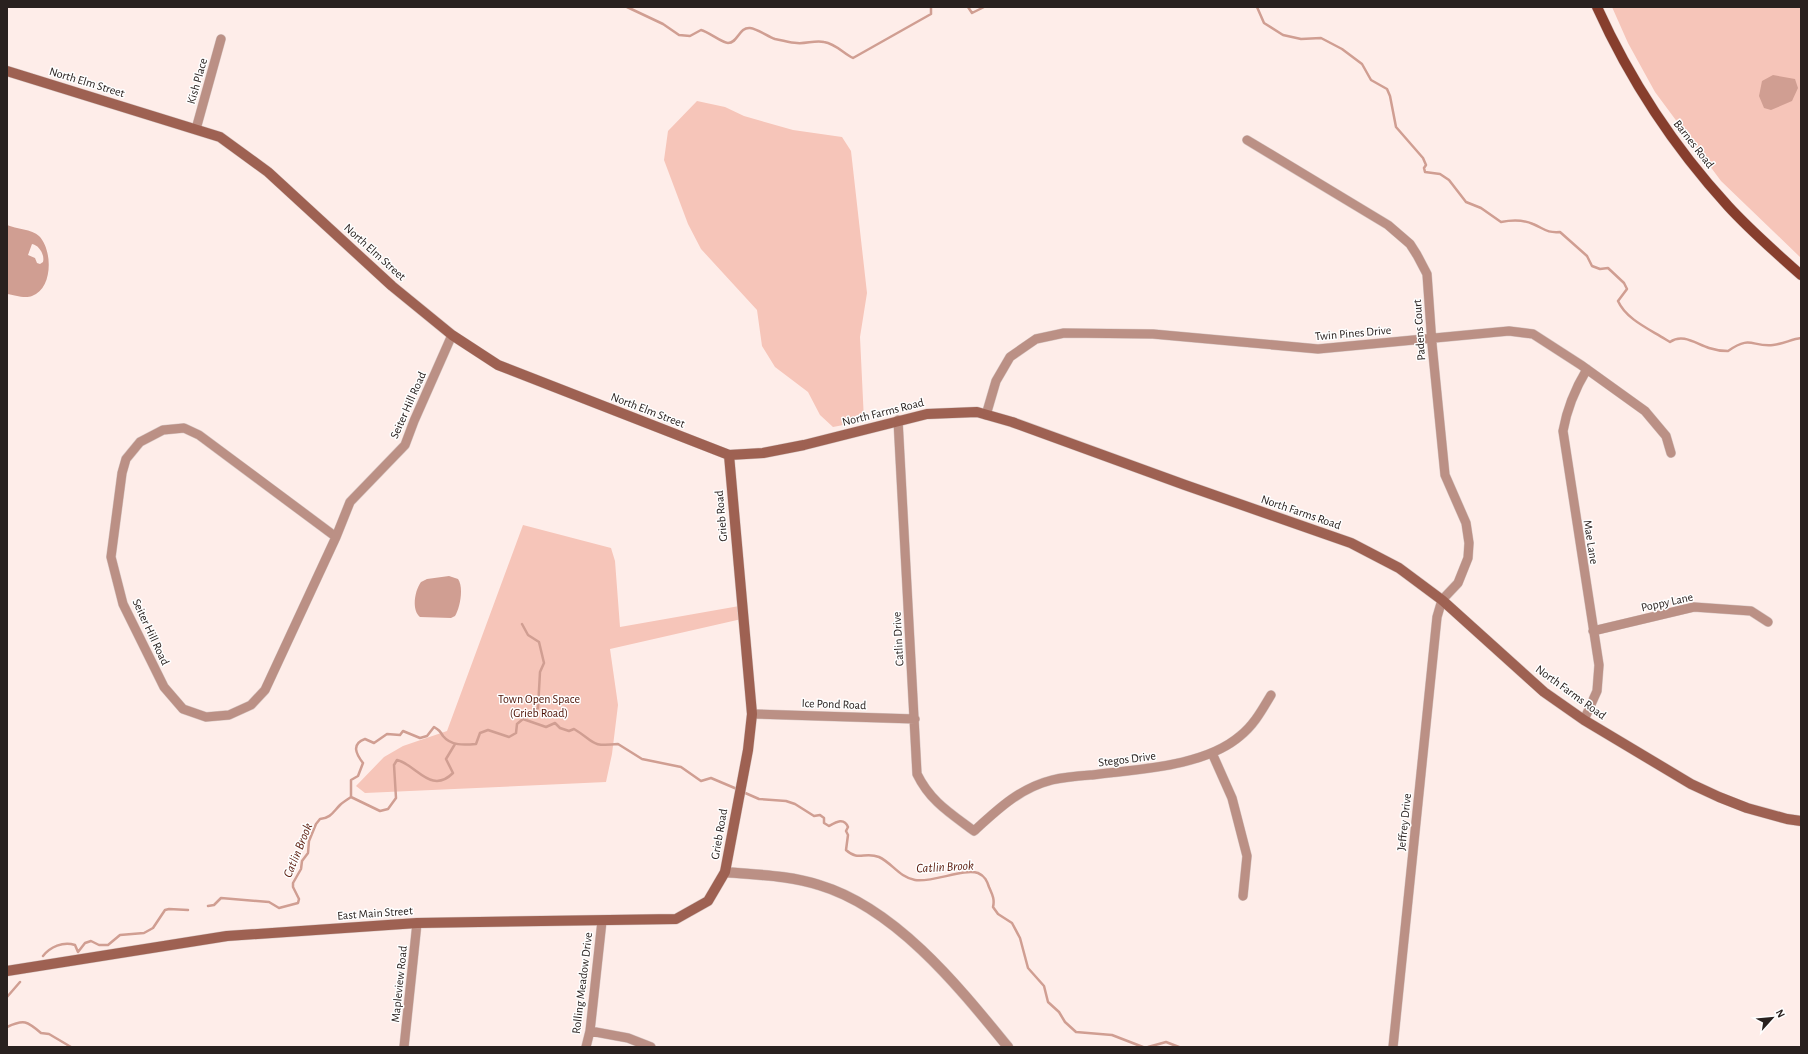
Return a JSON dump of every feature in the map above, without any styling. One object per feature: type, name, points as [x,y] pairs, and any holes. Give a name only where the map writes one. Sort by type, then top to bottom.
[{"type":"main road","name":"Barnes Road","points":[[1597,7],[1633,78],[1660,121],[1728,207],[1801,275]]},
{"type":"main road","name":"North Elm Street","points":[[7,71],[220,137],[268,172],[392,286],[452,335],[498,365],[729,455]]},
{"type":"main road","name":"North Farms Road","points":[[729,455],[763,453],[804,445],[898,420],[927,414],[977,412],[1012,422],[1351,543],[1399,568],[1442,600],[1544,692],[1584,720],[1691,784],[1747,808],[1787,819],[1801,821]]},
{"type":"main road","name":"Grieb Road","points":[[725,872],[739,798],[752,714],[729,455]]},
{"type":"main road","name":"East Main Street","points":[[7,971],[227,936],[417,923],[676,919],[708,902],[725,872]]},
{"type":"street","name":"Kish Place","points":[[196,129],[221,39]]},
{"type":"street","name":"Padens Court","points":[[1247,140],[1388,225],[1410,244],[1427,274],[1445,475],[1466,523],[1469,543],[1468,558],[1458,583],[1442,600]]},
{"type":"street","name":"Twin Pines Drive","points":[[986,415],[996,381],[1010,357],[1036,339],[1064,333],[1153,334],[1318,349],[1509,331],[1533,334],[1587,369],[1645,411],[1666,436],[1671,453]]},
{"type":"street","name":"Seiter Hill Road","points":[[336,537],[199,435],[184,428],[163,430],[140,442],[126,459],[122,473],[111,557],[123,604],[164,687],[182,709],[206,718],[229,715],[251,705],[265,690],[336,537],[350,502],[405,445],[452,335]]},
{"type":"street","name":"Mae Lane","points":[[1584,720],[1597,691],[1599,665],[1562,431],[1566,413],[1573,394],[1587,369]]},
{"type":"street","name":"Catlin Drive","points":[[898,420],[917,774],[924,789],[938,804],[974,831]]},
{"type":"street","name":"Jeffrey Drive","points":[[1393,1047],[1437,617],[1442,600]]},
{"type":"street","name":"Poppy Lane","points":[[1593,631],[1694,607],[1751,611],[1768,622]]},
{"type":"street","name":"Stegos Drive","points":[[974,831],[1002,806],[1025,790],[1053,780],[1156,768],[1212,753],[1240,737],[1256,720],[1271,695]]},
{"type":"street","name":"Ice Pond Road","points":[[752,714],[915,719]]},
{"type":"street","points":[[1212,753],[1232,798],[1247,856],[1243,896]]},
{"type":"street","name":"Grieb Road","points":[[725,872],[782,877],[819,885],[851,899],[884,919],[929,956],[961,990],[1008,1047]]},
{"type":"street","name":"Rolling Meadow Drive","points":[[586,1047],[590,1031],[602,921]]},
{"type":"street","name":"Mapleview Road","points":[[404,1047],[417,923]]},
{"type":"street","points":[[590,1031],[628,1038],[651,1047]]},
{"type":"green space","points":[[1612,7],[1801,7],[1801,258],[1721,181],[1655,92],[1628,43]]},
{"type":"green space","points":[[697,101],[725,107],[744,116],[793,130],[842,137],[851,151],[867,293],[860,337],[864,421],[833,427],[820,415],[808,392],[775,367],[762,346],[757,310],[701,249],[688,224],[664,160],[668,131]]},
{"type":"green space","name":"Town Open Space (Grieb Road)","points":[[523,525],[611,548],[615,561],[620,627],[745,605],[746,618],[610,649],[618,705],[612,754],[606,782],[365,793],[356,786],[384,757],[403,746],[447,731]]},
{"type":"shaded area","points":[[1773,75],[1795,79],[1798,88],[1792,101],[1771,110],[1764,108],[1759,96],[1762,81]]},
{"type":"shaded area","points":[[7,225],[28,230],[39,236],[44,242],[47,250],[49,269],[44,286],[39,292],[32,296],[26,297],[7,294]],"holes":[[[32,244],[39,248],[43,256],[43,262],[40,264],[37,263],[35,258],[28,255]]]},
{"type":"shaded area","points":[[449,576],[458,579],[461,587],[460,603],[455,616],[451,618],[420,617],[417,614],[415,600],[417,590],[421,582],[427,579]]},
{"type":"waterway","points":[[627,7],[663,24],[679,35],[690,36],[701,30],[725,43],[728,43],[734,41],[743,30],[750,28],[775,39],[794,43],[828,43],[853,58],[931,14],[931,7]]},
{"type":"waterway","points":[[968,7],[972,13],[984,7]]},
{"type":"waterway","points":[[1257,7],[1264,23],[1283,35],[1301,39],[1321,38],[1342,49],[1362,64],[1371,80],[1387,89],[1390,96],[1396,127],[1423,158],[1426,165],[1424,168],[1425,172],[1440,174],[1449,180],[1466,202],[1481,208],[1501,222],[1522,221],[1548,231],[1560,232],[1587,256],[1592,266],[1600,269],[1608,268],[1624,283],[1627,289],[1618,301],[1626,313],[1645,327],[1670,342],[1685,339],[1709,348],[1723,351],[1728,351],[1736,346],[1747,343],[1773,345],[1801,338]]},
{"type":"waterway","points":[[522,624],[528,635],[539,642],[544,663],[540,672],[538,708],[534,713],[523,719]]},
{"type":"waterway","name":"Catlin Brook","points":[[208,906],[214,905],[221,898],[269,902],[279,908],[298,903],[299,899],[293,887],[293,883],[301,869],[302,861],[308,853],[309,841],[316,824],[320,819],[329,816],[341,804],[351,797],[351,780],[358,776],[363,763],[358,756],[356,746],[365,739],[374,743],[387,734],[400,735],[403,731],[420,738],[427,736],[434,727],[450,742],[462,745],[476,744],[480,733],[488,730],[509,737],[516,733],[517,724],[523,719],[546,727],[555,723],[560,728],[569,731],[574,729],[597,744],[618,744],[642,759],[681,767],[701,781],[711,778],[737,789]]},
{"type":"waterway","name":"Catlin Brook","points":[[351,797],[380,811],[388,809],[396,798],[394,765],[397,760],[424,777],[438,781],[445,779],[453,773],[446,759],[455,744]]},
{"type":"waterway","name":"Catlin Brook","points":[[743,792],[759,799],[786,801],[795,804],[814,816],[820,815],[824,818],[824,823],[829,826],[840,821],[844,822],[848,827],[846,831],[848,835],[846,850],[851,854],[858,856],[874,855],[879,857],[904,876],[909,878],[922,880],[965,872],[980,874],[984,877],[992,894],[994,901],[993,907],[998,914],[1012,923],[1020,938],[1028,968],[1044,986],[1048,1002],[1059,1012],[1065,1022],[1076,1032],[1112,1035],[1143,1047]]},
{"type":"waterway","name":"Catlin Brook","points":[[43,956],[49,950],[61,944],[75,945],[78,952],[85,943],[91,941],[99,945],[108,945],[120,935],[144,933],[153,928],[165,910],[188,910]]},
{"type":"waterway","name":"Catlin Brook","points":[[7,997],[20,982]]},
{"type":"waterway","points":[[7,1027],[25,1022],[41,1033],[49,1034],[71,1047]]},
{"type":"waterway","name":"Catlin Brook","points":[[1148,1047],[1166,1042],[1179,1047]]}]
